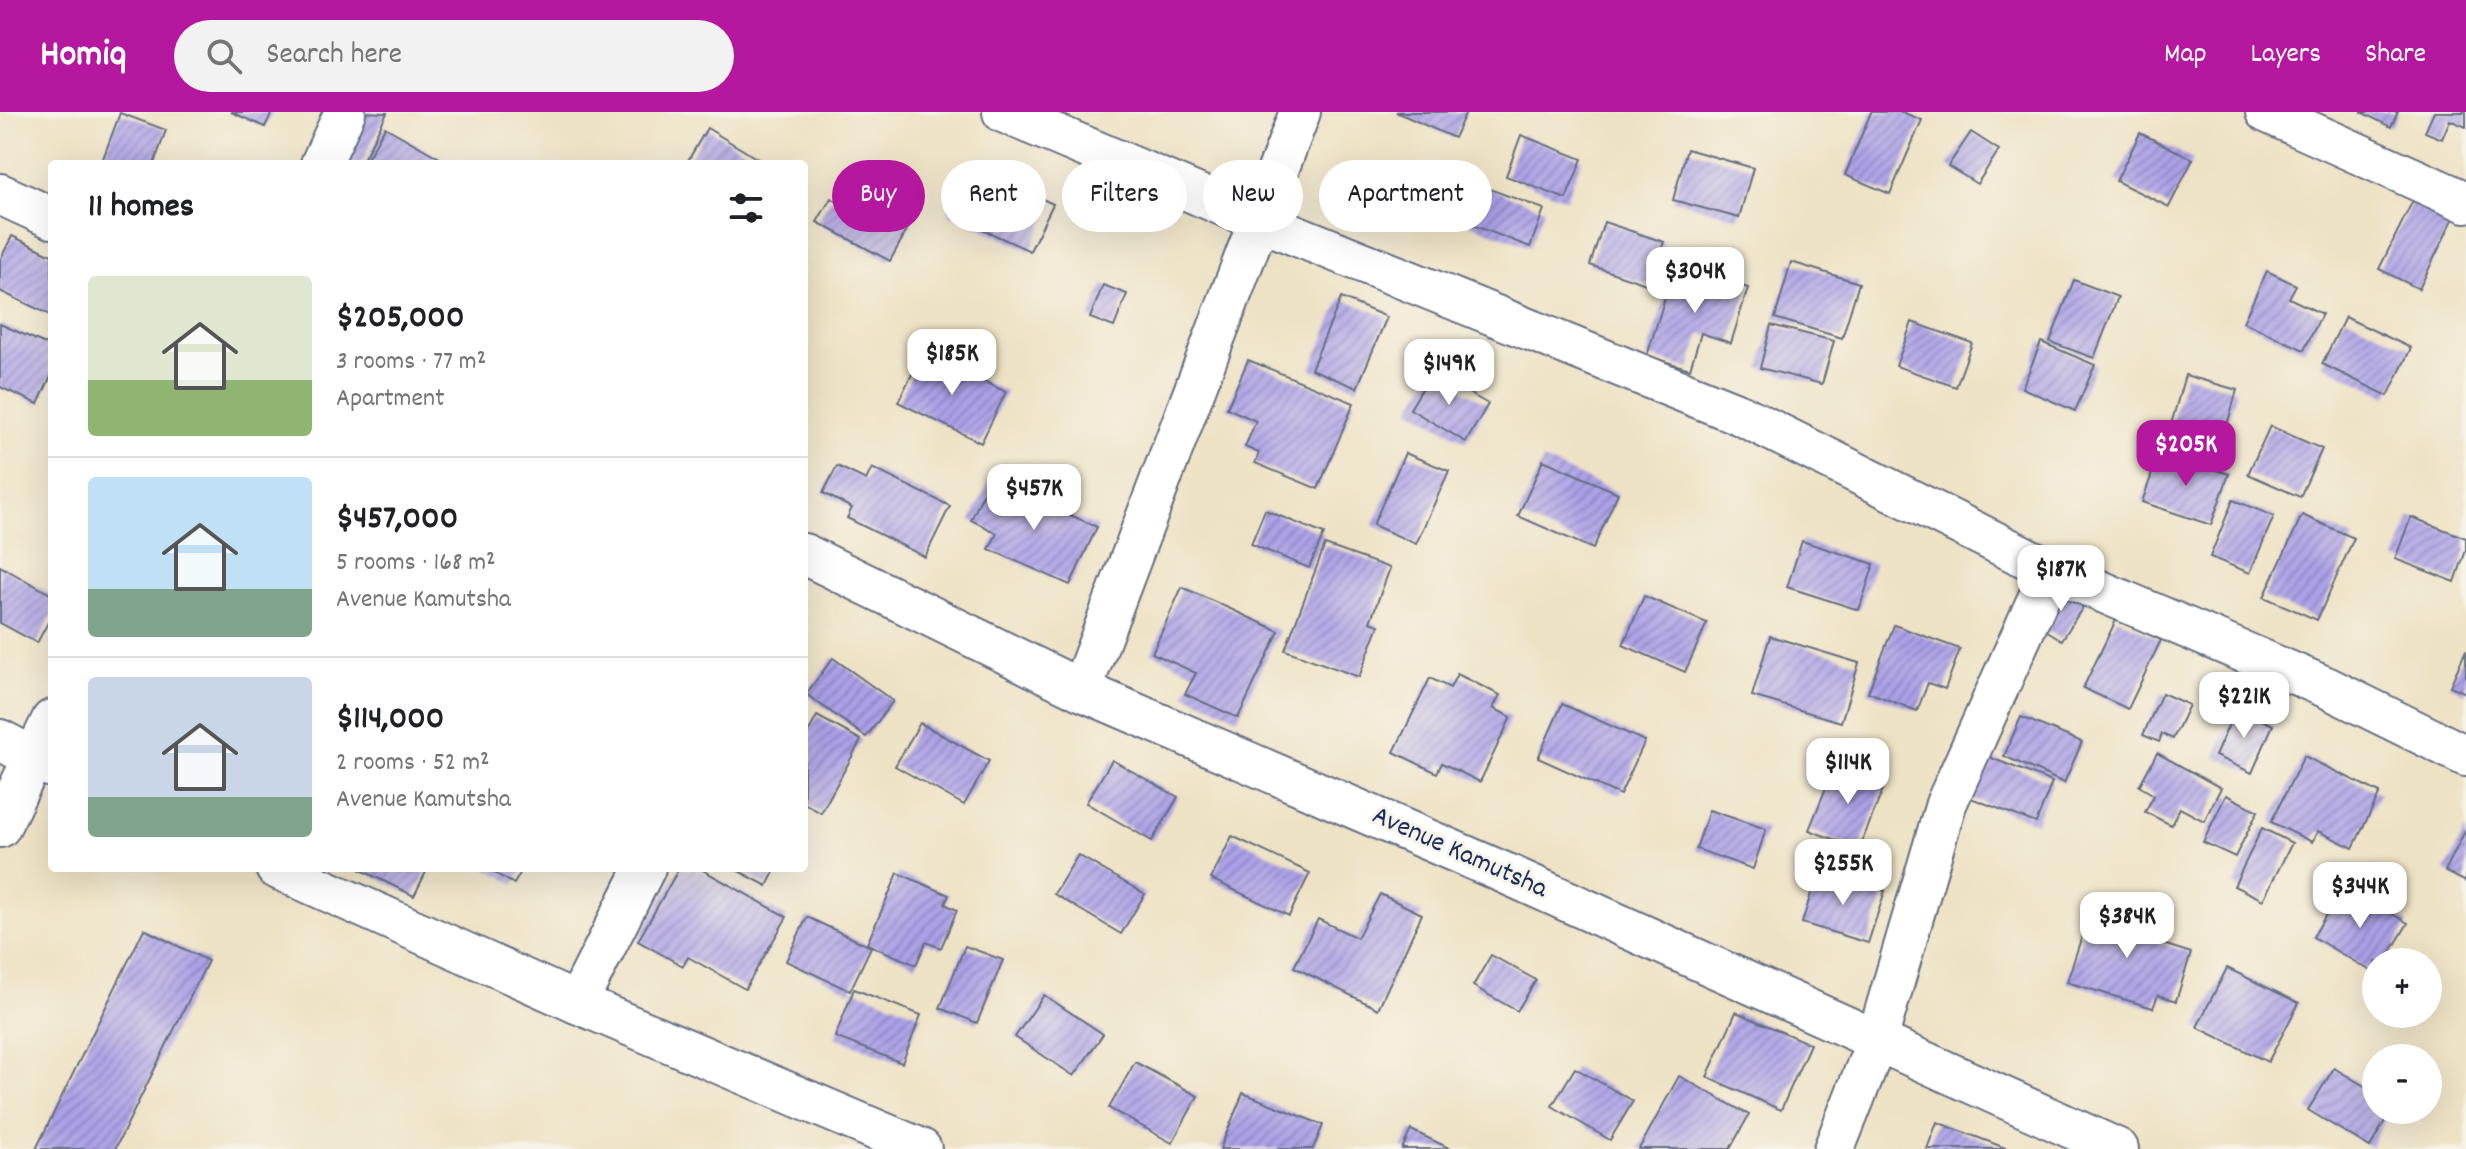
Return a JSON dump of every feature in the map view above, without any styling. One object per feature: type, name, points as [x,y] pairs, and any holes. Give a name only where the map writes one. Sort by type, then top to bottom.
[{"type":"street","points":[[323,160],[345,112]]},
{"type":"street","points":[[1003,112],[1203,197]]},
{"type":"street","points":[[1281,160],[1300,112]]},
{"type":"street","points":[[2266,112],[2466,202]]},
{"type":"street","points":[[0,194],[48,216]]},
{"type":"street","points":[[1081,690],[1253,232]]},
{"type":"street","points":[[1288,232],[1741,415],[2051,570],[2328,688],[2466,756]]},
{"type":"street","name":"Avenue Kamutsha","points":[[808,556],[1081,690],[1507,874],[1876,1043],[2118,1149]]},
{"type":"street","points":[[1834,1149],[1876,1043],[1946,804],[2051,570]]},
{"type":"street","points":[[0,827],[28,755],[48,726]]},
{"type":"street","points":[[285,872],[577,1003],[921,1149]]},
{"type":"street","points":[[577,1003],[643,872]]},
{"type":"building","points":[[231,112],[272,112],[265,127]]},
{"type":"building","points":[[356,112],[387,113],[363,160],[334,160]]},
{"type":"building","points":[[1396,112],[1466,112],[1454,138]]},
{"type":"building","points":[[1871,112],[1902,112],[1922,120],[1890,194],[1845,175]]},
{"type":"building","points":[[2361,112],[2398,112],[2391,127]]},
{"type":"building","points":[[2434,112],[2466,112],[2466,127],[2450,120],[2442,139],[2425,132]]},
{"type":"building","points":[[120,113],[166,130],[155,160],[102,160]]},
{"type":"building","points":[[385,127],[443,160],[366,160]]},
{"type":"building","points":[[707,128],[759,160],[688,160]]},
{"type":"building","points":[[1971,132],[1999,150],[1977,184],[1948,166]]},
{"type":"building","points":[[2140,133],[2193,159],[2169,207],[2116,181]]},
{"type":"building","points":[[1521,135],[1582,159],[1566,199],[1506,176]]},
{"type":"building","points":[[1687,149],[1753,168],[1739,218],[1673,200]]},
{"type":"building","points":[[2419,188],[2459,207],[2419,289],[2379,269]]},
{"type":"building","points":[[1492,190],[1544,209],[1530,247],[1491,232]]},
{"type":"building","points":[[832,199],[832,230],[817,222]]},
{"type":"building","points":[[1046,201],[1053,204],[1046,218]]},
{"type":"building","points":[[1604,222],[1664,242],[1649,285],[1590,265]]},
{"type":"building","points":[[836,232],[906,232],[890,261]]},
{"type":"building","points":[[988,232],[1039,232],[1030,251]]},
{"type":"building","points":[[12,236],[48,253],[48,314],[0,291],[0,260]]},
{"type":"building","points":[[1791,262],[1859,283],[1842,338],[1775,318]]},
{"type":"building","points":[[1675,265],[1748,288],[1731,343],[1701,333],[1690,369],[1647,356]]},
{"type":"building","points":[[2267,271],[2296,285],[2289,298],[2322,314],[2304,350],[2243,322]]},
{"type":"building","points":[[2074,280],[2118,297],[2094,358],[2050,342]]},
{"type":"building","points":[[1103,285],[1127,294],[1114,327],[1090,318]]},
{"type":"building","points":[[1341,298],[1387,317],[1357,388],[1311,369]]},
{"type":"building","points":[[2345,317],[2411,348],[2388,396],[2322,364]]},
{"type":"building","points":[[1912,322],[1972,343],[1956,387],[1896,366]]},
{"type":"building","points":[[0,324],[48,345],[48,383],[38,404],[0,387]]},
{"type":"building","points":[[1771,325],[1834,341],[1822,384],[1760,368]]},
{"type":"building","points":[[2041,342],[2095,365],[2075,411],[2022,388]]},
{"type":"building","points":[[923,352],[1006,392],[981,443],[898,402]]},
{"type":"building","points":[[1248,360],[1354,403],[1318,489],[1255,463],[1259,453],[1245,447],[1256,421],[1227,408]]},
{"type":"building","points":[[1432,372],[1488,404],[1466,442],[1410,409]]},
{"type":"building","points":[[2185,375],[2237,390],[2218,457],[2166,442]]},
{"type":"building","points":[[2270,426],[2322,449],[2300,497],[2248,474]]},
{"type":"building","points":[[2160,451],[2229,474],[2211,525],[2142,502]]},
{"type":"building","points":[[1405,453],[1449,471],[1416,544],[1373,525]]},
{"type":"building","points":[[1543,460],[1618,493],[1593,549],[1518,516]]},
{"type":"building","points":[[837,466],[866,480],[872,468],[950,506],[925,557],[847,518],[852,508],[823,493]]},
{"type":"building","points":[[990,479],[1097,527],[1070,585],[989,549],[997,533],[971,520]]},
{"type":"building","points":[[2233,500],[2274,516],[2250,573],[2210,557]]},
{"type":"building","points":[[1265,510],[1324,534],[1309,568],[1251,544]]},
{"type":"building","points":[[2302,515],[2354,538],[2317,620],[2264,597]]},
{"type":"building","points":[[2411,517],[2466,538],[2466,550],[2455,582],[2395,559]]},
{"type":"building","points":[[1802,541],[1874,564],[1859,610],[1787,587]]},
{"type":"building","points":[[1325,545],[1390,568],[1370,622],[1379,625],[1359,677],[1285,650]]},
{"type":"building","points":[[0,566],[48,593],[48,622],[37,643],[0,623]]},
{"type":"building","points":[[2060,586],[2086,602],[2062,640],[2036,624]]},
{"type":"building","points":[[1182,587],[1279,631],[1238,718],[1185,694],[1196,673],[1152,653]]},
{"type":"building","points":[[1644,596],[1707,623],[1685,672],[1623,645]]},
{"type":"building","points":[[2117,618],[2161,640],[2128,709],[2083,688]]},
{"type":"building","points":[[1894,625],[1960,649],[1945,689],[1928,683],[1917,711],[1868,692]]},
{"type":"building","points":[[1770,636],[1859,663],[1841,722],[1752,696]]},
{"type":"building","points":[[2466,650],[2466,693],[2450,686]]},
{"type":"building","points":[[833,658],[893,701],[866,737],[808,695]]},
{"type":"building","points":[[1457,674],[1500,695],[1493,708],[1511,717],[1480,782],[1442,763],[1437,773],[1394,752],[1430,678],[1450,688]]},
{"type":"building","points":[[2162,693],[2189,705],[2173,739],[2162,734],[2159,742],[2143,735]]},
{"type":"building","points":[[1562,704],[1645,741],[1620,795],[1538,758]]},
{"type":"building","points":[[2236,708],[2273,725],[2252,773],[2215,756]]},
{"type":"building","points":[[817,716],[861,740],[821,813],[808,805],[808,733]]},
{"type":"building","points":[[2021,717],[2082,742],[2064,783],[2004,756]]},
{"type":"building","points":[[920,723],[989,761],[964,805],[895,766]]},
{"type":"building","points":[[2157,753],[2221,788],[2204,821],[2180,808],[2171,825],[2145,812],[2154,795],[2139,786]]},
{"type":"building","points":[[1984,755],[2052,782],[2036,823],[1968,797]]},
{"type":"building","points":[[2304,756],[2380,793],[2353,848],[2318,831],[2312,842],[2271,822]]},
{"type":"building","points":[[1112,760],[1178,797],[1152,841],[1086,803]]},
{"type":"building","points":[[1836,763],[1886,782],[1859,849],[1809,830]]},
{"type":"building","points":[[2226,795],[2258,811],[2235,857],[2203,842]]},
{"type":"building","points":[[1709,810],[1766,829],[1753,869],[1696,849]]},
{"type":"building","points":[[2262,828],[2292,843],[2263,900],[2234,886]]},
{"type":"building","points":[[2466,829],[2466,882],[2445,871]]},
{"type":"building","points":[[1232,836],[1310,873],[1289,916],[1211,879]]},
{"type":"building","points":[[1078,855],[1145,894],[1121,934],[1054,894]]},
{"type":"building","points":[[1818,871],[1885,891],[1868,943],[1802,923]]},
{"type":"building","points":[[365,872],[426,872],[414,896]]},
{"type":"building","points":[[493,872],[521,872],[514,884]]},
{"type":"building","points":[[677,872],[706,872],[787,917],[745,989],[688,957],[683,966],[638,941]]},
{"type":"building","points":[[741,872],[774,872],[767,886]]},
{"type":"building","points":[[898,873],[949,895],[945,904],[957,910],[941,948],[926,942],[916,965],[867,944]]},
{"type":"building","points":[[2343,886],[2408,923],[2393,948],[2362,948],[2362,966],[2313,937]]},
{"type":"building","points":[[1380,894],[1422,914],[1378,1009],[1294,967],[1318,919],[1357,938]]},
{"type":"building","points":[[2092,905],[2149,923],[2144,938],[2191,953],[2176,1001],[2158,995],[2153,1008],[2067,982]]},
{"type":"building","points":[[807,917],[871,947],[850,991],[786,961]]},
{"type":"building","points":[[144,929],[208,961],[115,1149],[36,1149]]},
{"type":"building","points":[[965,946],[1003,960],[977,1023],[940,1008]]},
{"type":"building","points":[[1491,955],[1536,980],[1517,1011],[1473,986]]},
{"type":"building","points":[[2227,968],[2299,1003],[2268,1062],[2197,1027]]},
{"type":"building","points":[[854,989],[921,1015],[902,1063],[835,1037]]},
{"type":"building","points":[[1044,995],[1103,1034],[1074,1076],[1015,1037]]},
{"type":"building","points":[[1736,1012],[1810,1044],[1781,1110],[1707,1077]]},
{"type":"building","points":[[1135,1062],[1198,1096],[1172,1143],[1109,1108]]},
{"type":"building","points":[[1575,1068],[1633,1101],[1610,1140],[1552,1106]]},
{"type":"building","points":[[2334,1068],[2362,1085],[2362,1124],[2383,1124],[2370,1147],[2308,1110]]},
{"type":"building","points":[[1679,1076],[1749,1115],[1730,1149],[1639,1149]]},
{"type":"building","points":[[1243,1093],[1323,1125],[1313,1149],[1220,1149]]},
{"type":"building","points":[[1937,1122],[2008,1149],[1927,1149]]},
{"type":"building","points":[[1411,1130],[1451,1149],[1402,1149]]}]
